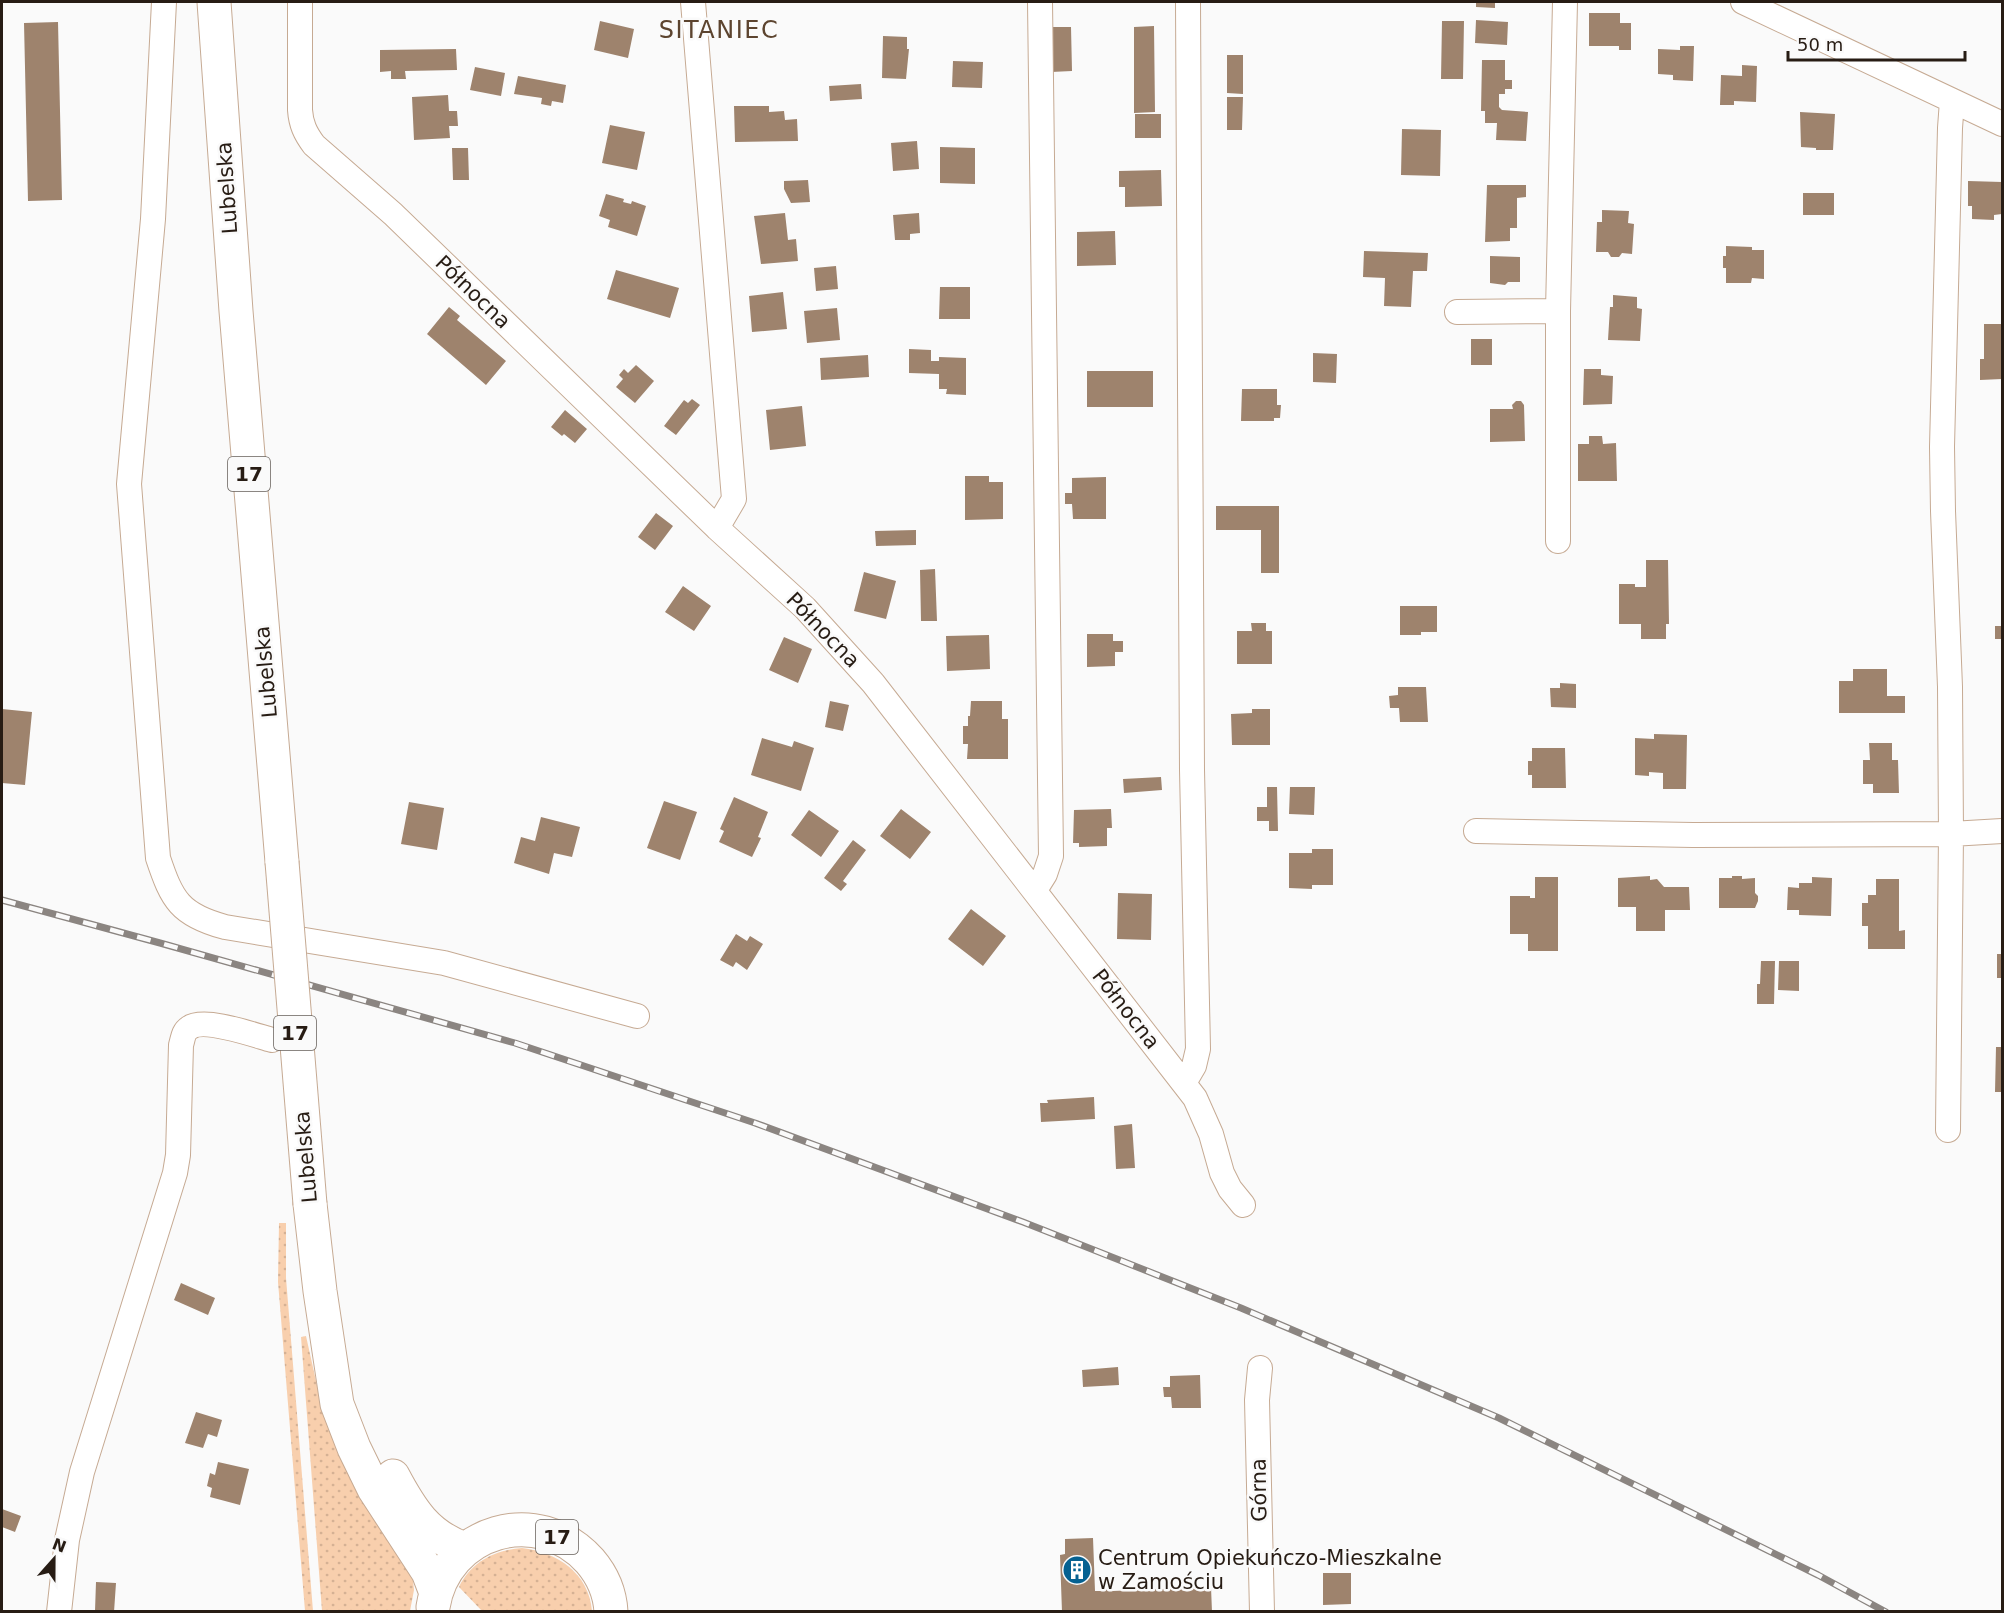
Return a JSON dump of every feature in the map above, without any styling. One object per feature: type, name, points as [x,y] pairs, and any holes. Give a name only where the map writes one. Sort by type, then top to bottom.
[{"type":"highway","name":"Lubelska","points":[[214,2],[237,322],[310,1204],[320,1291],[337,1404],[354,1448],[374,1489],[428,1572],[434,1602]]},
{"type":"highway","name":"Lubelska","points":[[329,1342],[372,1436],[401,1492],[423,1523],[433,1532],[450,1544],[465,1549]]},
{"type":"highway","name":"17","points":[[434,1602],[447,1569],[465,1549],[490,1535],[511,1530],[533,1530],[561,1538],[574,1546],[594,1566],[607,1592],[611,1611]]},
{"type":"street","points":[[164,2],[153,219],[129,484],[158,858],[168,888],[182,907],[202,921],[236,929],[444,963],[637,1016]]},
{"type":"street","name":"Północna","points":[[300,2],[300,110],[305,135],[393,214],[717,528],[805,608],[873,683],[1184,1083],[1203,1114],[1222,1173],[1230,1189],[1243,1205]]},
{"type":"street","points":[[693,2],[734,499],[717,528]]},
{"type":"street","points":[[1035,890],[1045,874],[1051,856],[1040,2]]},
{"type":"street","points":[[1184,1083],[1194,1066],[1198,1049],[1192,771],[1188,2]]},
{"type":"street","points":[[1558,541],[1558,311],[1565,2]]},
{"type":"street","points":[[1743,2],[2002,124]]},
{"type":"street","points":[[1948,1130],[1950,687],[1942,447],[1952,101]]},
{"type":"street","points":[[1456,312],[1558,311]]},
{"type":"street","points":[[1476,831],[1693,835],[1951,834],[2002,831]]},
{"type":"street","points":[[59,1611],[67,1540],[82,1472],[175,1173],[178,1155],[181,1045],[184,1034],[189,1028],[198,1024],[272,1040]]},
{"type":"street","name":"Górna","points":[[1260,1368],[1257,1400],[1262,1611]]},
{"type":"shaded area","points":[[279,1223],[286,1223],[286,1278],[313,1611],[305,1611],[278,1282]]},
{"type":"shaded area","points":[[306,1336],[318,1390],[413,1580],[414,1590],[410,1611],[322,1611],[301,1337]]},
{"type":"shaded area","points":[[522,1548],[547,1554],[578,1575],[590,1598],[592,1611],[482,1611],[459,1587],[470,1571],[485,1559],[502,1551]]},
{"type":"building","points":[[1476,2],[1495,2],[1495,8],[1476,7]]},
{"type":"building","points":[[1589,13],[1620,13],[1620,23],[1631,23],[1631,50],[1619,50],[1619,46],[1589,46]]},
{"type":"building","points":[[1476,20],[1508,22],[1507,45],[1475,43]]},
{"type":"building","points":[[600,21],[634,29],[628,58],[594,50]]},
{"type":"building","points":[[1442,21],[1464,21],[1463,79],[1441,79]]},
{"type":"building","points":[[58,22],[62,200],[28,201],[24,23]]},
{"type":"building","points":[[1154,26],[1155,112],[1134,113],[1134,27]]},
{"type":"building","points":[[1049,27],[1071,27],[1072,71],[1051,72]]},
{"type":"building","points":[[883,36],[907,37],[907,49],[909,49],[906,79],[882,78]]},
{"type":"building","points":[[1680,46],[1694,46],[1693,81],[1673,80],[1673,75],[1658,74],[1658,49],[1680,50]]},
{"type":"building","points":[[456,49],[457,70],[405,71],[406,79],[391,79],[391,71],[380,72],[380,50]]},
{"type":"building","points":[[1227,55],[1243,55],[1243,94],[1227,93]]},
{"type":"building","points":[[1482,60],[1505,60],[1505,80],[1512,80],[1512,89],[1505,89],[1505,94],[1499,94],[1499,107],[1502,110],[1528,112],[1526,141],[1496,140],[1497,123],[1485,123],[1485,111],[1481,111]]},
{"type":"building","points":[[953,61],[983,62],[982,88],[952,87]]},
{"type":"building","points":[[1742,65],[1757,66],[1756,102],[1734,101],[1734,105],[1720,105],[1721,75],[1742,76]]},
{"type":"building","points":[[475,67],[505,73],[501,96],[470,90]]},
{"type":"building","points":[[518,76],[566,85],[563,103],[552,101],[551,106],[541,104],[542,98],[514,94]]},
{"type":"building","points":[[861,84],[862,99],[830,101],[829,86]]},
{"type":"building","points":[[448,95],[449,111],[457,111],[458,126],[449,126],[450,138],[414,140],[412,97]]},
{"type":"building","points":[[1227,97],[1243,97],[1242,130],[1227,130]]},
{"type":"building","points":[[734,106],[769,106],[769,112],[784,111],[785,120],[797,119],[798,141],[735,142]]},
{"type":"building","points":[[1800,112],[1835,114],[1833,150],[1801,147]]},
{"type":"building","points":[[1135,114],[1161,114],[1161,138],[1135,138]]},
{"type":"building","points":[[610,125],[645,132],[637,170],[602,163]]},
{"type":"building","points":[[1402,129],[1441,130],[1440,176],[1401,175]]},
{"type":"building","points":[[917,141],[919,169],[893,171],[891,143]]},
{"type":"building","points":[[940,147],[975,148],[975,184],[940,183]]},
{"type":"building","points":[[452,148],[468,148],[469,180],[453,180]]},
{"type":"building","points":[[1161,170],[1162,206],[1125,207],[1125,187],[1119,187],[1119,171]]},
{"type":"building","points":[[808,180],[810,202],[791,203],[784,189],[784,181]]},
{"type":"building","points":[[1968,181],[2002,182],[2002,214],[1994,215],[1994,220],[1972,219],[1972,206],[1968,206]]},
{"type":"building","points":[[1487,185],[1526,185],[1526,197],[1517,198],[1517,228],[1510,228],[1510,241],[1485,242]]},
{"type":"building","points":[[1803,193],[1834,193],[1834,215],[1803,215]]},
{"type":"building","points":[[606,194],[624,199],[623,202],[631,204],[632,201],[646,206],[637,236],[608,227],[610,220],[599,216]]},
{"type":"building","points":[[1602,210],[1629,211],[1628,223],[1634,224],[1632,254],[1622,253],[1619,257],[1611,257],[1608,252],[1596,252],[1597,222],[1602,222]]},
{"type":"building","points":[[785,213],[788,240],[796,239],[798,261],[761,264],[754,216]]},
{"type":"building","points":[[919,213],[920,233],[910,234],[910,240],[895,240],[893,215]]},
{"type":"building","points":[[1115,231],[1116,265],[1077,266],[1077,232]]},
{"type":"building","points":[[1726,246],[1764,250],[1764,279],[1752,278],[1751,283],[1726,283],[1723,256],[1726,256]]},
{"type":"building","points":[[1364,251],[1428,253],[1427,271],[1413,271],[1411,307],[1384,306],[1385,278],[1363,277]]},
{"type":"building","points":[[1490,256],[1520,257],[1520,282],[1508,282],[1505,285],[1490,283]]},
{"type":"building","points":[[836,266],[838,289],[816,291],[814,268]]},
{"type":"building","points":[[616,270],[679,288],[670,318],[607,299]]},
{"type":"building","points":[[940,287],[970,287],[970,319],[939,319]]},
{"type":"building","points":[[783,292],[787,329],[752,332],[749,296]]},
{"type":"building","points":[[1613,295],[1637,297],[1637,308],[1642,309],[1640,341],[1608,340]]},
{"type":"building","points":[[449,307],[460,316],[457,320],[506,361],[486,385],[427,334]]},
{"type":"building","points":[[837,308],[840,340],[807,343],[804,311]]},
{"type":"building","points":[[1984,324],[2002,324],[2002,379],[1980,380],[1980,359],[1984,359]]},
{"type":"building","points":[[1471,339],[1492,339],[1492,365],[1471,365]]},
{"type":"building","points":[[909,349],[931,350],[931,361],[939,361],[939,357],[966,358],[966,395],[946,394],[947,389],[939,389],[939,374],[909,373]]},
{"type":"building","points":[[1313,353],[1337,354],[1336,383],[1313,382]]},
{"type":"building","points":[[868,355],[869,377],[821,380],[820,358]]},
{"type":"building","points":[[636,365],[654,381],[635,403],[616,387],[623,379],[619,375],[624,369],[628,373]]},
{"type":"building","points":[[1584,369],[1601,369],[1601,375],[1613,376],[1612,404],[1583,405]]},
{"type":"building","points":[[1087,371],[1153,371],[1153,407],[1087,407]]},
{"type":"building","points":[[1242,389],[1277,389],[1277,405],[1281,405],[1280,418],[1274,418],[1274,421],[1241,421]]},
{"type":"building","points":[[692,399],[700,405],[676,435],[664,426],[684,400],[688,403]]},
{"type":"building","points":[[1516,401],[1521,401],[1524,405],[1525,441],[1490,442],[1490,409],[1513,409],[1512,405]]},
{"type":"building","points":[[802,406],[806,446],[770,450],[766,410]]},
{"type":"building","points":[[565,410],[587,429],[575,443],[551,427]]},
{"type":"building","points":[[1589,436],[1602,436],[1603,444],[1616,443],[1617,481],[1578,481],[1578,444],[1589,444]]},
{"type":"building","points":[[965,476],[989,476],[989,482],[1003,482],[1003,519],[965,520]]},
{"type":"building","points":[[1106,477],[1106,519],[1073,519],[1072,504],[1065,504],[1065,493],[1072,493],[1072,478]]},
{"type":"building","points":[[1216,506],[1279,506],[1279,573],[1261,573],[1261,530],[1216,530]]},
{"type":"building","points":[[656,513],[673,526],[655,550],[638,537]]},
{"type":"building","points":[[916,530],[916,545],[876,546],[875,531]]},
{"type":"building","points":[[1646,560],[1668,560],[1669,624],[1666,624],[1666,639],[1641,639],[1641,624],[1619,624],[1619,584],[1646,587]]},
{"type":"building","points":[[935,569],[937,621],[921,621],[920,570]]},
{"type":"building","points":[[864,572],[896,581],[886,619],[854,611]]},
{"type":"building","points":[[683,586],[711,606],[694,631],[665,612]]},
{"type":"building","points":[[1400,606],[1437,606],[1437,632],[1400,635]]},
{"type":"building","points":[[1251,623],[1266,623],[1266,631],[1272,631],[1272,664],[1237,664],[1237,631],[1252,631]]},
{"type":"building","points":[[1995,626],[2002,626],[2002,639],[1995,639]]},
{"type":"building","points":[[1087,634],[1113,634],[1113,641],[1123,641],[1123,652],[1115,652],[1115,666],[1087,667]]},
{"type":"building","points":[[989,635],[990,669],[947,671],[946,636]]},
{"type":"building","points":[[784,637],[812,649],[798,683],[769,670]]},
{"type":"building","points":[[1853,669],[1887,669],[1887,696],[1905,696],[1905,713],[1839,713],[1839,681],[1853,681]]},
{"type":"building","points":[[1560,683],[1576,684],[1576,708],[1551,707],[1550,688],[1560,688]]},
{"type":"building","points":[[1398,687],[1426,687],[1428,722],[1400,722],[1399,708],[1390,708],[1389,696],[1398,695]]},
{"type":"building","points":[[830,701],[849,705],[843,731],[825,727]]},
{"type":"building","points":[[971,701],[1002,701],[1002,719],[1008,719],[1008,759],[967,759],[968,744],[963,744],[963,726],[968,726]]},
{"type":"building","points":[[2,709],[32,712],[25,785],[2,783]]},
{"type":"building","points":[[1252,709],[1270,709],[1270,745],[1232,745],[1231,714],[1252,713]]},
{"type":"building","points":[[1654,734],[1687,735],[1686,789],[1663,789],[1663,773],[1649,772],[1649,776],[1635,775],[1635,738],[1654,739]]},
{"type":"building","points":[[762,738],[792,747],[794,741],[814,748],[801,791],[751,775]]},
{"type":"building","points":[[1869,743],[1892,743],[1892,760],[1898,760],[1899,793],[1873,793],[1873,784],[1863,784],[1863,760],[1870,760]]},
{"type":"building","points":[[1532,748],[1565,748],[1566,788],[1532,788],[1532,775],[1528,775],[1528,761],[1532,761]]},
{"type":"building","points":[[1161,777],[1162,790],[1124,793],[1123,779]]},
{"type":"building","points":[[1267,787],[1277,787],[1278,831],[1269,831],[1269,821],[1257,821],[1257,807],[1267,807]]},
{"type":"building","points":[[1290,787],[1315,787],[1314,815],[1289,814]]},
{"type":"building","points":[[734,797],[768,812],[758,837],[761,838],[752,857],[719,842],[724,831],[720,829]]},
{"type":"building","points":[[664,801],[697,812],[680,860],[647,848]]},
{"type":"building","points":[[409,802],[444,808],[437,850],[401,844]]},
{"type":"building","points":[[901,809],[931,832],[910,859],[880,836]]},
{"type":"building","points":[[1111,809],[1112,828],[1107,828],[1107,846],[1079,847],[1079,843],[1073,843],[1074,810]]},
{"type":"building","points":[[809,810],[839,831],[821,857],[791,835]]},
{"type":"building","points":[[541,817],[580,827],[572,857],[554,853],[549,874],[514,863],[521,837],[535,841]]},
{"type":"building","points":[[853,840],[866,850],[843,881],[847,884],[841,891],[824,878]]},
{"type":"building","points":[[1312,849],[1333,849],[1333,885],[1312,885],[1312,889],[1289,888],[1289,853],[1312,853]]},
{"type":"building","points":[[1650,876],[1650,880],[1657,879],[1664,887],[1689,887],[1690,910],[1665,910],[1665,931],[1636,931],[1636,907],[1618,907],[1618,878]]},
{"type":"building","points":[[1732,876],[1742,876],[1742,879],[1755,878],[1755,893],[1758,901],[1755,908],[1719,908],[1719,878],[1732,878]]},
{"type":"building","points":[[1535,877],[1558,877],[1558,951],[1528,951],[1528,934],[1510,934],[1510,896],[1535,898]]},
{"type":"building","points":[[1812,877],[1832,878],[1831,916],[1799,915],[1799,910],[1787,910],[1788,887],[1799,888],[1799,883],[1812,883]]},
{"type":"building","points":[[1876,879],[1899,879],[1899,931],[1905,930],[1905,949],[1868,949],[1868,926],[1862,926],[1862,903],[1868,903],[1868,895],[1876,895]]},
{"type":"building","points":[[1118,893],[1152,894],[1151,940],[1117,939]]},
{"type":"building","points":[[971,909],[1006,936],[983,966],[948,939]]},
{"type":"building","points":[[736,934],[747,941],[750,936],[763,944],[747,970],[736,962],[733,967],[720,960]]},
{"type":"building","points":[[1997,954],[2002,954],[2002,978],[1997,978]]},
{"type":"building","points":[[1761,961],[1775,961],[1774,1004],[1757,1004],[1757,984],[1760,984]]},
{"type":"building","points":[[1779,961],[1799,961],[1799,991],[1778,990]]},
{"type":"building","points":[[1996,1047],[2002,1047],[2002,1092],[1995,1092]]},
{"type":"building","points":[[1094,1097],[1095,1119],[1041,1122],[1040,1103],[1048,1103],[1047,1100]]},
{"type":"building","points":[[1132,1124],[1135,1168],[1116,1169],[1114,1126]]},
{"type":"building","points":[[181,1283],[215,1298],[208,1315],[174,1300]]},
{"type":"building","points":[[1118,1367],[1119,1385],[1083,1387],[1082,1370]]},
{"type":"building","points":[[1200,1375],[1201,1408],[1172,1408],[1171,1397],[1164,1397],[1163,1387],[1170,1387],[1170,1376]]},
{"type":"building","points":[[196,1412],[222,1420],[217,1437],[208,1434],[203,1448],[185,1443]]},
{"type":"building","points":[[218,1462],[249,1469],[240,1505],[210,1497],[212,1488],[207,1486],[210,1473],[215,1475]]},
{"type":"building","points":[[2,1509],[21,1516],[15,1532],[2,1527]]},
{"type":"building","name":"Centrum Opiekuńczo-Mieszkalne w Zamościu","points":[[1093,1538],[1095,1591],[1101,1591],[1101,1585],[1112,1585],[1113,1591],[1211,1587],[1212,1612],[1062,1612],[1060,1555],[1065,1554],[1065,1539]]},
{"type":"building","points":[[1323,1573],[1351,1573],[1351,1604],[1323,1605]]},
{"type":"building","points":[[96,1582],[116,1583],[114,1612],[95,1611]]},
{"type":"railway","points":[[2,900],[515,1043],[755,1123],[1023,1222],[1241,1308],[1499,1418],[1818,1575],[1886,1612]]},
{"type":"place","name":"Centrum Opiekuńczo-Mieszkalne w Zamościu","points":[[1077,1570]]},
{"type":"district","name":"SITANIEC","points":[[719,30]]}]
